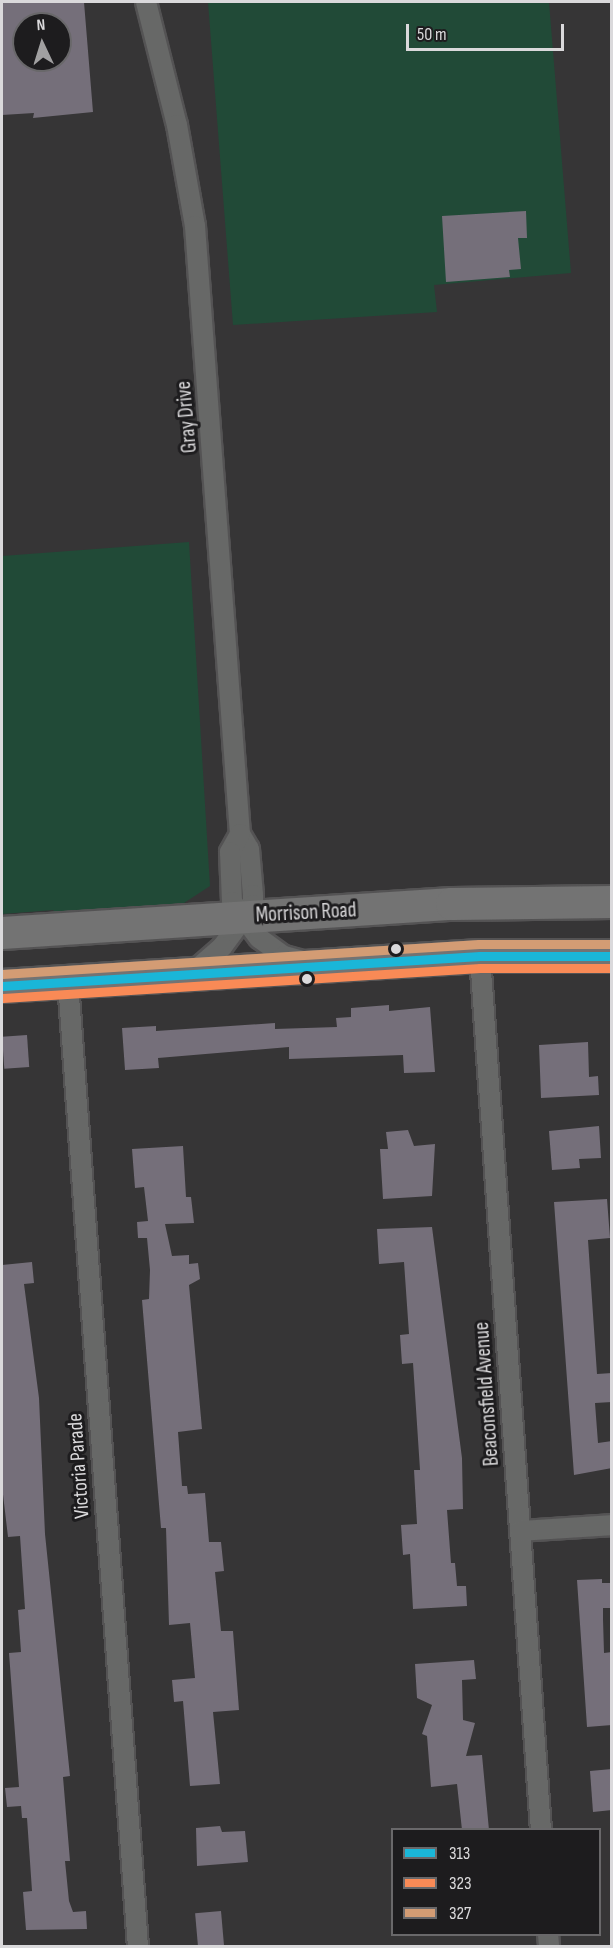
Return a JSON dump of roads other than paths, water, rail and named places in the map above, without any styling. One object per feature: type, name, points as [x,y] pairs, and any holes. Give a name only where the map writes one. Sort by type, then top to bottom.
[{"type":"main road","name":"Morrison Road","points":[[2,933],[452,904],[612,902]]},
{"type":"main road","points":[[2,986],[480,956],[612,956]]},
{"type":"street","name":"Gray Drive","points":[[146,2],[177,125],[195,226],[240,834],[230,852],[232,902],[259,938],[284,956],[321,966]]},
{"type":"street","points":[[192,973],[222,947],[243,916]]},
{"type":"street","name":"Beaconsfield Avenue","points":[[480,956],[541,1828]]},
{"type":"street","name":"Victoria Parade","points":[[68,982],[138,1947]]},
{"type":"street","points":[[520,1531],[612,1525]]}]
